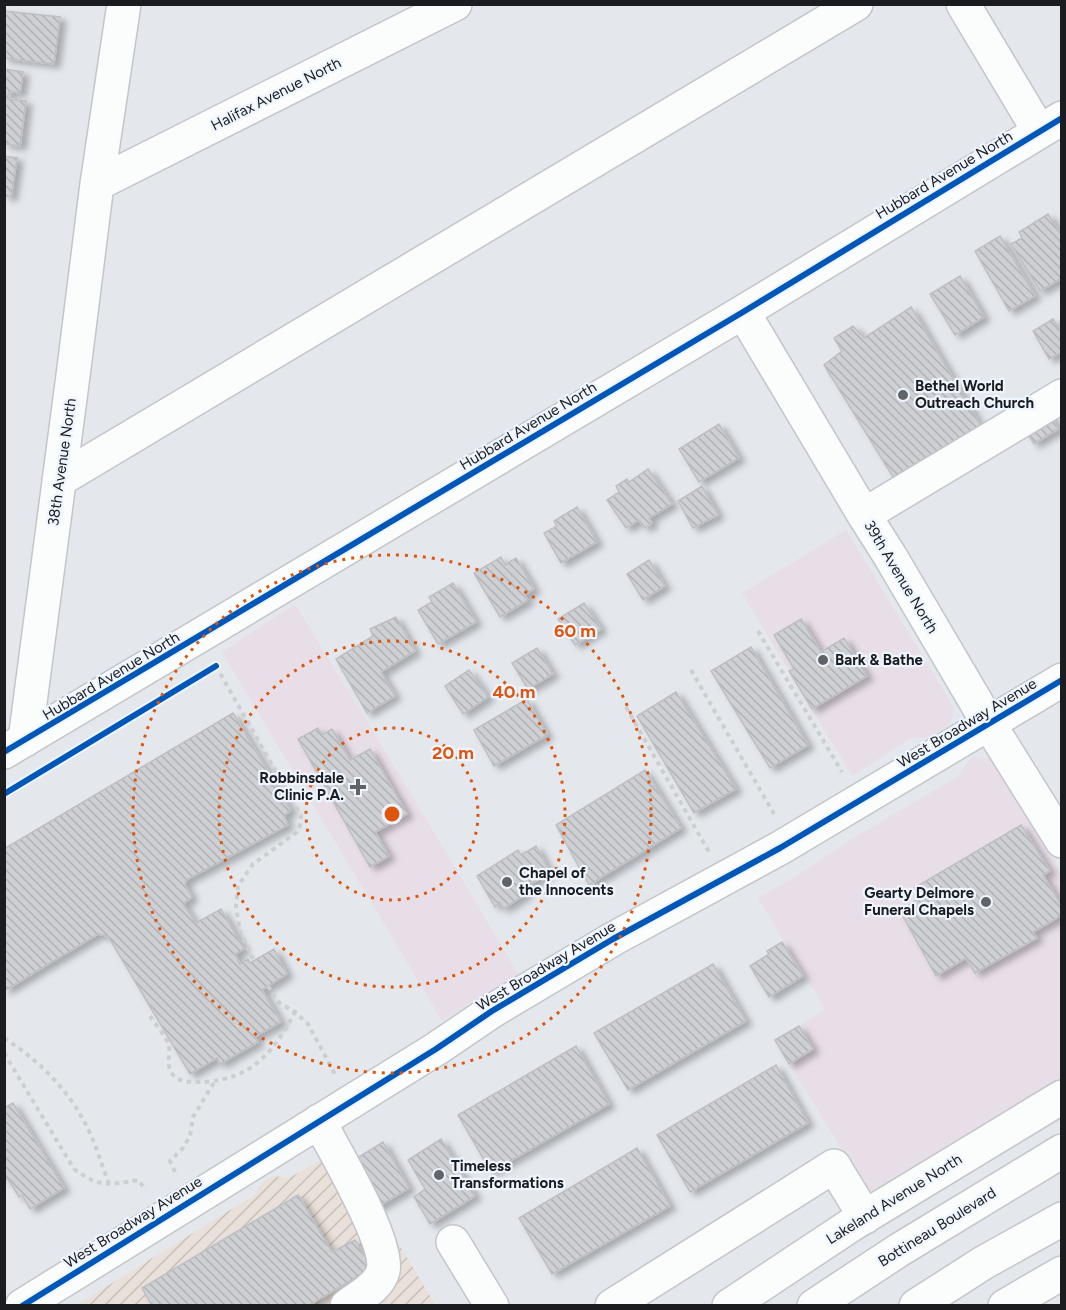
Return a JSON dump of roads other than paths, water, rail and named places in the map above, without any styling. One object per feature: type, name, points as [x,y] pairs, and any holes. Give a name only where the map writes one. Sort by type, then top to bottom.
[{"type":"street","name":"38th Avenue North","points":[[15,746],[59,480],[97,184],[124,4]]},
{"type":"street","name":"Halifax Avenue North","points":[[97,184],[455,4]]},
{"type":"street","points":[[59,480],[856,4]]},
{"type":"street","points":[[963,4],[1050,124]]},
{"type":"street","name":"Hubbard Avenue North","points":[[15,746],[743,312],[1050,124]]},
{"type":"street","name":"39th Avenue North","points":[[743,312],[989,724],[1051,800],[1062,841]]},
{"type":"street","points":[[864,515],[1062,396]]},
{"type":"street","name":"West Broadway Avenue","points":[[22,1305],[436,1049],[492,1011],[613,939],[780,848],[1062,680]]},
{"type":"street","name":"Lakeland Avenue North","points":[[729,1305],[865,1216],[1062,1097]]},
{"type":"street","points":[[319,1122],[370,1218],[383,1258],[383,1270],[376,1284],[347,1305]]},
{"type":"street","name":"Bottineau Boulevard","points":[[814,1305],[899,1250],[1062,1151]]},
{"type":"street","points":[[612,1305],[834,1166],[865,1216]]},
{"type":"street","points":[[916,1305],[983,1263],[1062,1219]]},
{"type":"street","points":[[453,1242],[492,1305]]},
{"type":"street","points":[[1005,1305],[1062,1273]]},
{"type":"place","name":"Bethel World Outreach Church","points":[[903,395]]},
{"type":"place","name":"Bark & Bathe","points":[[823,660]]},
{"type":"place","name":"Robbinsdale Clinic P.A.","points":[[358,787]]},
{"type":"place","name":"Chapel of the Innocents","points":[[507,882]]},
{"type":"place","name":"Gearty Delmore Funeral Chapels","points":[[986,902]]},
{"type":"place","name":"Timeless Transformations","points":[[439,1175]]}]
